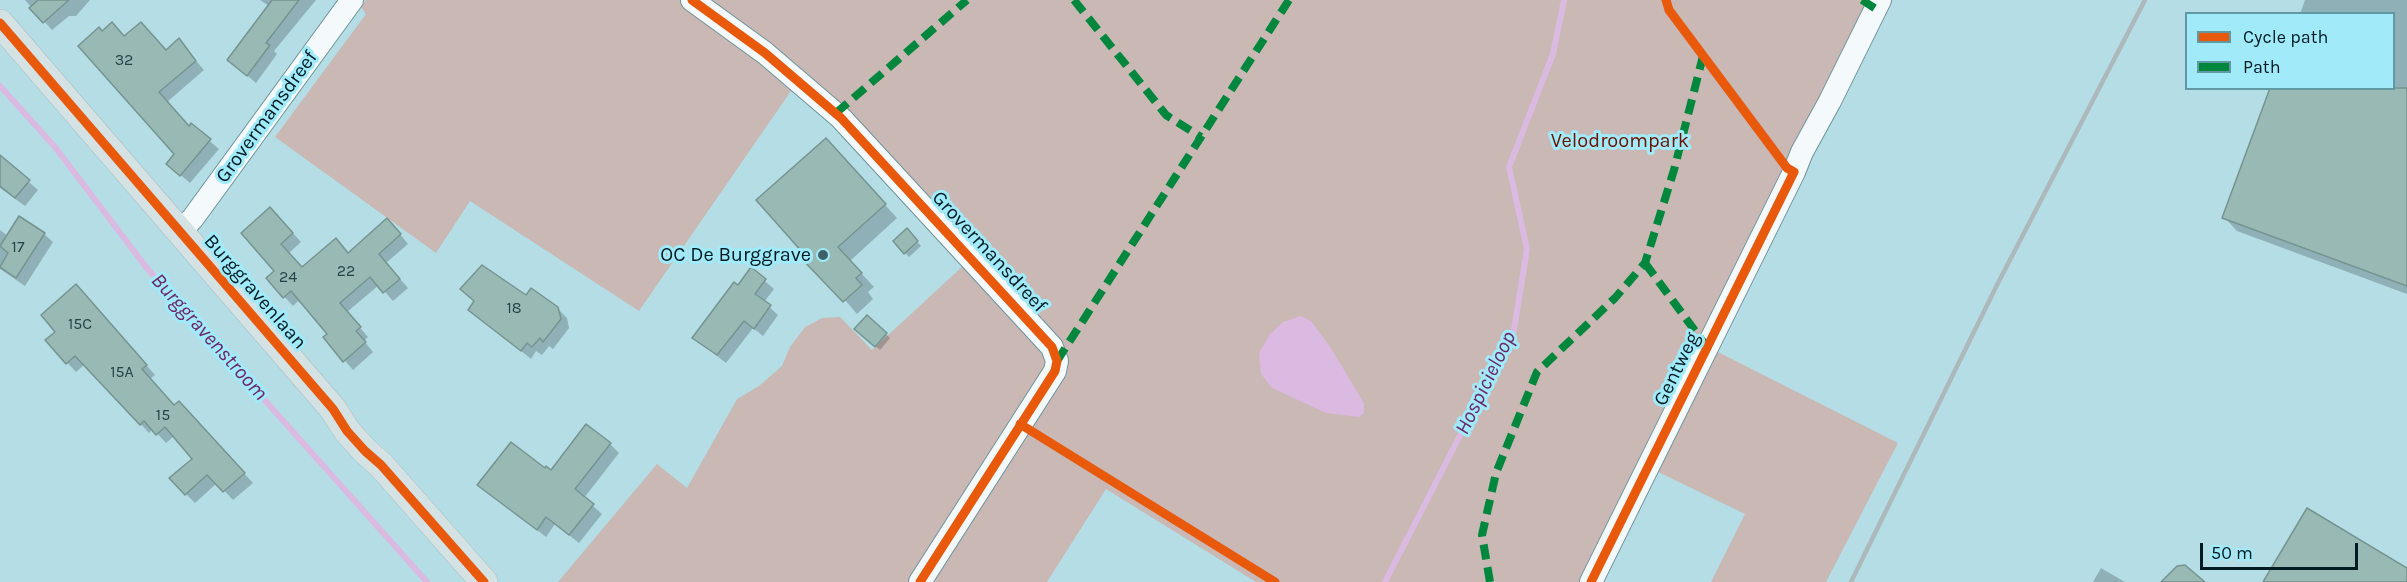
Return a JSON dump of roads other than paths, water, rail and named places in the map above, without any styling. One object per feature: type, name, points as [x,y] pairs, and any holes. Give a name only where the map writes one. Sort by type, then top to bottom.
[{"type":"main road","name":"Burggravenlaan","points":[[0,23],[333,409],[365,451],[381,465],[484,582]]},
{"type":"street","name":"Grovermansdreef","points":[[179,233],[193,218],[352,0]]},
{"type":"street","name":"Grovermansdreef","points":[[692,0],[765,53],[842,118],[1052,347],[1057,361],[1055,371],[920,582]]},
{"type":"street","name":"Gentweg","points":[[1591,582],[1802,152],[1881,0]]},
{"type":"waterway","name":"Hospicieloop","points":[[1385,582],[1514,330],[1527,249],[1509,167],[1553,54],[1564,0]]},
{"type":"waterway","name":"Burggravenstroom","points":[[0,86],[55,147],[146,267],[427,582]]},
{"type":"railway","points":[[1851,582],[1998,283],[2145,0]]},
{"type":"place","name":"OC De Burggrave","points":[[823,255]]},
{"type":"park label","name":"Velodroompark","points":[[1620,141]]}]
